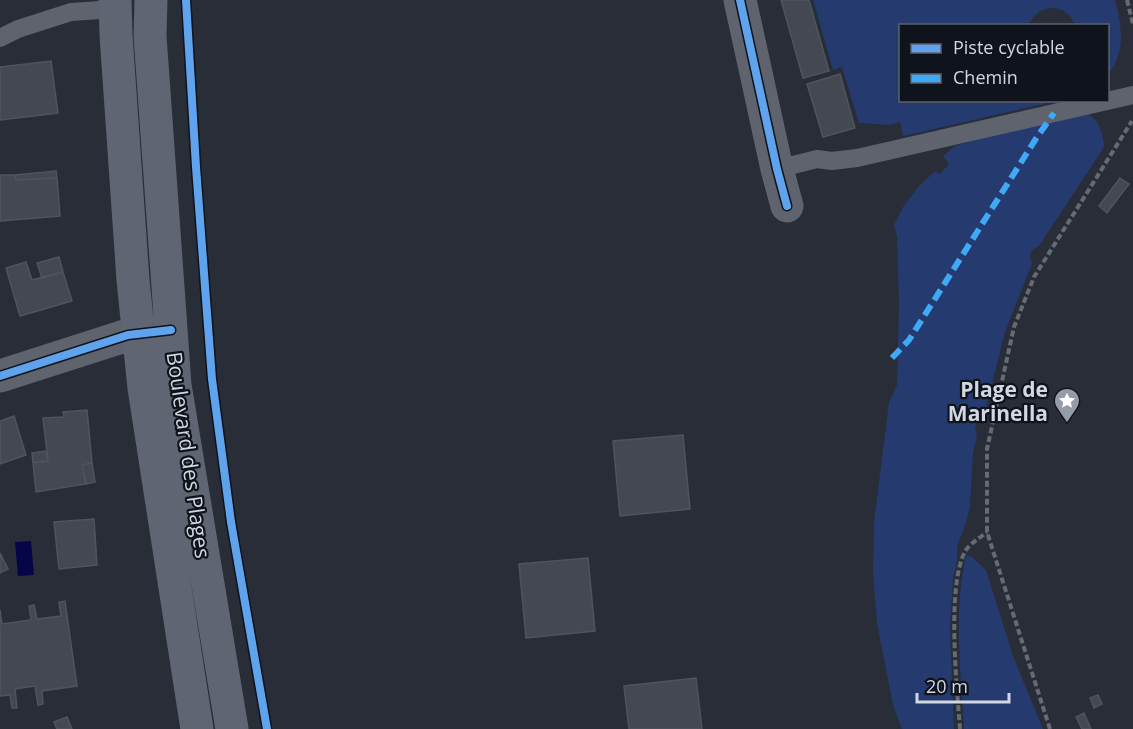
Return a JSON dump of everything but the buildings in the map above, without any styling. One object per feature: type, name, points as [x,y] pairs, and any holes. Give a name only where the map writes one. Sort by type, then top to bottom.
[{"type":"main road","name":"Boulevard des Plages","points":[[151,0],[150,36],[176,386],[232,729]]},
{"type":"main road","name":"Boulevard des Plages","points":[[115,4],[138,334],[144,388],[197,729]]},
{"type":"street","points":[[740,0],[787,206]]},
{"type":"street","points":[[0,376],[128,336],[171,330]]},
{"type":"lane","points":[[0,38],[18,29],[71,12],[115,4]]},
{"type":"lane","points":[[1109,100],[1133,95]]},
{"type":"lane","points":[[777,168],[818,159],[832,161],[857,158],[1102,102]]},
{"type":"path","points":[[1127,0],[1133,24]]},
{"type":"path","points":[[1050,729],[987,532],[987,449],[1014,327],[1034,277],[1133,119]]},
{"type":"path","points":[[960,729],[954,628],[958,571],[966,549],[987,532]]},
{"type":"shaded area","points":[[813,0],[1115,0],[1121,29],[1118,57],[1109,73],[1109,24],[1074,24],[1071,17],[1059,9],[1045,9],[1039,12],[1030,24],[899,24],[899,102],[1052,102],[903,136],[900,122],[890,125],[859,123],[842,67],[833,70]]},
{"type":"shaded area","points":[[1087,113],[1100,128],[1104,147],[1039,246],[1032,250],[1030,257],[1032,264],[1005,332],[985,412],[978,418],[975,427],[977,435],[973,453],[970,506],[957,547],[953,579],[950,628],[954,729],[902,729],[893,705],[877,623],[873,572],[874,522],[889,402],[897,385],[899,304],[897,237],[894,225],[903,207],[919,186],[935,171],[940,174],[949,164],[943,156],[955,146],[1010,130]]},
{"type":"shaded area","points":[[31,541],[34,575],[18,576],[15,542]]},
{"type":"shaded area","points":[[966,556],[971,556],[986,570],[1013,656],[1043,729],[964,729],[959,619]]},
{"type":"marked path","points":[[892,358],[909,340],[1054,113]]},
{"type":"cycle path","points":[[186,0],[212,379],[231,522],[267,729]]},
{"type":"cycle path","points":[[740,0],[787,206]]},
{"type":"cycle path","points":[[0,376],[128,335],[171,330]]},
{"type":"place","name":"Plage de Marinella","points":[[1067,424]]}]
